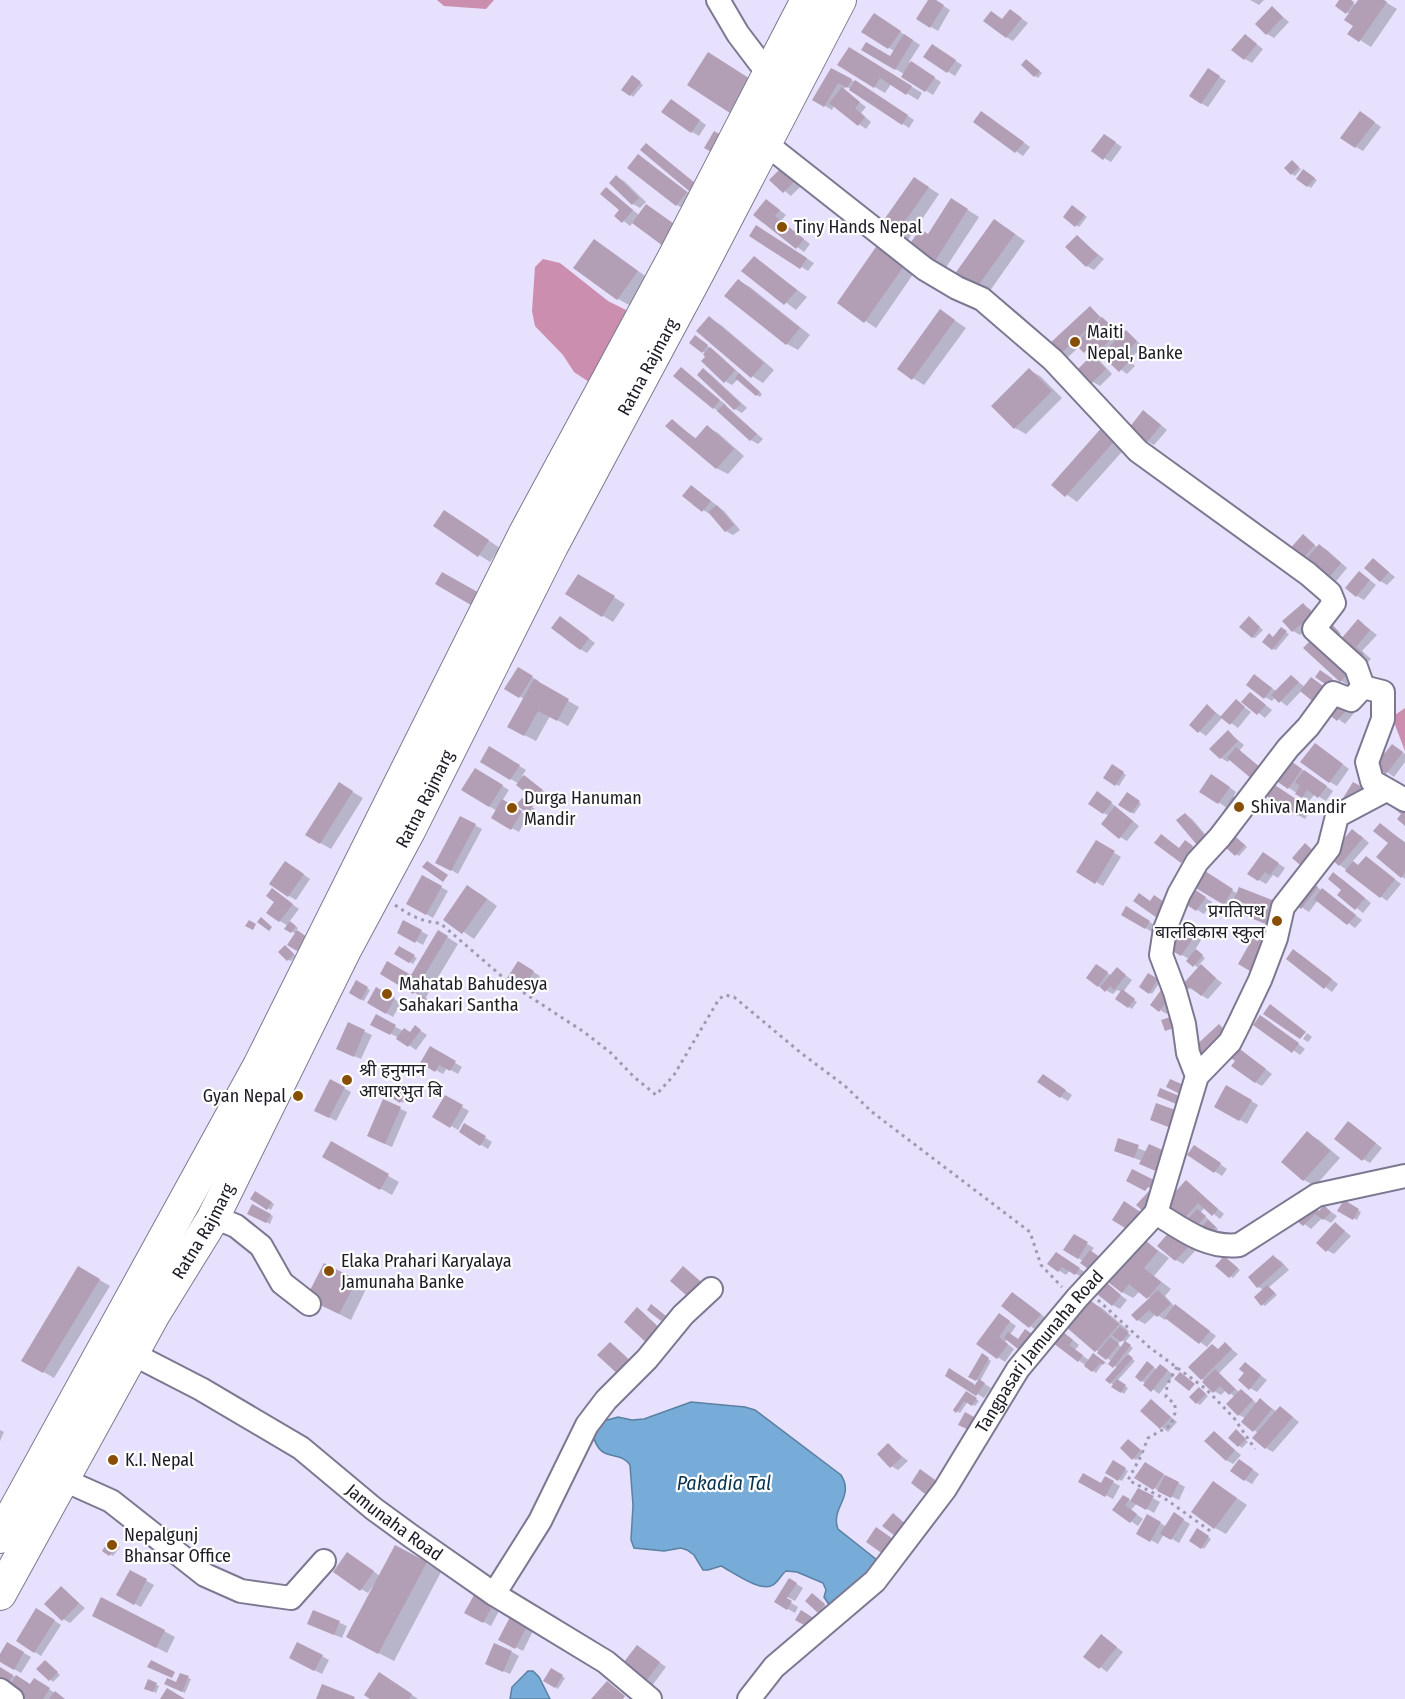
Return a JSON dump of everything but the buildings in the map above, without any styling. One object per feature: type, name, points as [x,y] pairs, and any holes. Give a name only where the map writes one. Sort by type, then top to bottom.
[{"type":"highway","name":"Ratna Rajmarg","points":[[0,1537],[259,1066],[520,543],[672,261],[807,0]]},
{"type":"highway","name":"Ratna Rajmarg","points":[[0,1594],[154,1314],[212,1220],[284,1072],[409,831],[552,546],[840,0]]},
{"type":"street","points":[[718,0],[738,34],[760,63],[775,63]]},
{"type":"street","points":[[765,144],[925,269],[957,288],[982,299],[1053,360],[1138,451],[1308,574],[1329,593],[1334,603],[1314,629],[1356,667],[1363,687]]},
{"type":"street","points":[[1363,687],[1383,692],[1383,719],[1367,762],[1372,781],[1395,795]]},
{"type":"street","points":[[1197,1076],[1188,1053],[1184,1024],[1175,992],[1161,956],[1165,929],[1179,894],[1197,862],[1220,837],[1333,693],[1350,700],[1363,687]]},
{"type":"street","points":[[1395,795],[1337,816],[1329,848],[1283,907],[1272,949],[1230,1042],[1197,1076],[1156,1213],[1202,1241],[1227,1247],[1239,1245],[1317,1195],[1405,1176]]},
{"type":"street","name":"Tangpasari Jamunaha Road","points":[[749,1699],[774,1667],[875,1581],[945,1489],[1018,1369],[1082,1292],[1156,1213]]},
{"type":"street","points":[[212,1220],[224,1221],[236,1227],[261,1246],[282,1283],[309,1304]]},
{"type":"street","points":[[494,1594],[540,1521],[588,1425],[606,1401],[658,1346],[683,1315],[711,1288]]},
{"type":"street","name":"Jamunaha Road","points":[[133,1354],[201,1389],[301,1448],[374,1509],[494,1594],[606,1662],[650,1699]]},
{"type":"street","points":[[64,1480],[111,1501],[205,1575],[242,1591],[291,1598],[324,1561]]},
{"type":"street","points":[[0,1690],[12,1699]]},
{"type":"path","points":[[377,890],[396,907],[415,918],[440,923],[512,985],[565,1019],[611,1053],[634,1077],[656,1095],[674,1075],[719,999],[725,995],[734,997],[844,1086],[872,1112],[1030,1232],[1041,1265],[1058,1285],[1097,1299],[1136,1335],[1206,1389],[1234,1418],[1255,1449]]},
{"type":"path","points":[[1177,1367],[1167,1385],[1166,1396],[1175,1404],[1171,1425],[1148,1438],[1128,1480],[1167,1500],[1213,1533]]},
{"type":"shaded area","points":[[437,0],[494,0],[486,9],[444,6]]},
{"type":"shaded area","points":[[543,259],[560,263],[608,301],[630,312],[589,382],[574,372],[563,355],[535,326],[532,311],[535,267]]},
{"type":"shaded area","points":[[1405,708],[1405,751],[1392,717]]},
{"type":"water","name":"Pakadia Tal","points":[[691,1402],[755,1410],[841,1475],[845,1483],[845,1490],[837,1515],[838,1529],[879,1563],[830,1606],[824,1597],[826,1590],[823,1583],[797,1572],[786,1571],[773,1585],[768,1587],[747,1581],[721,1566],[703,1570],[694,1555],[681,1548],[664,1551],[634,1548],[631,1540],[633,1505],[630,1465],[626,1460],[600,1450],[593,1435],[604,1421],[618,1417],[632,1420],[644,1419]]},
{"type":"water","points":[[528,1671],[533,1671],[539,1677],[550,1699],[510,1699],[512,1687]]},
{"type":"place","name":"Tiny Hands Nepal","points":[[782,227]]},
{"type":"place","name":"Maiti Nepal, Banke","points":[[1075,342]]},
{"type":"place","name":"Shiva Mandir","points":[[1239,807]]},
{"type":"place","name":"Durga Hanuman Mandir","points":[[512,808]]},
{"type":"place","name":"प्रगतिपथ बालबिकास स्कुल","points":[[1277,921]]},
{"type":"place","name":"Mahatab Bahudesya Sahakari Santha","points":[[387,994]]},
{"type":"place","name":"श्री हनुमान आधारभुत बि","points":[[347,1080]]},
{"type":"place","name":"Gyan Nepal","points":[[298,1096]]},
{"type":"place","name":"Elaka Prahari Karyalaya Jamunaha Banke","points":[[329,1271]]},
{"type":"place","name":"K.I. Nepal","points":[[113,1460]]},
{"type":"place","name":"Nepalgunj Bhansar Office","points":[[112,1545]]}]
